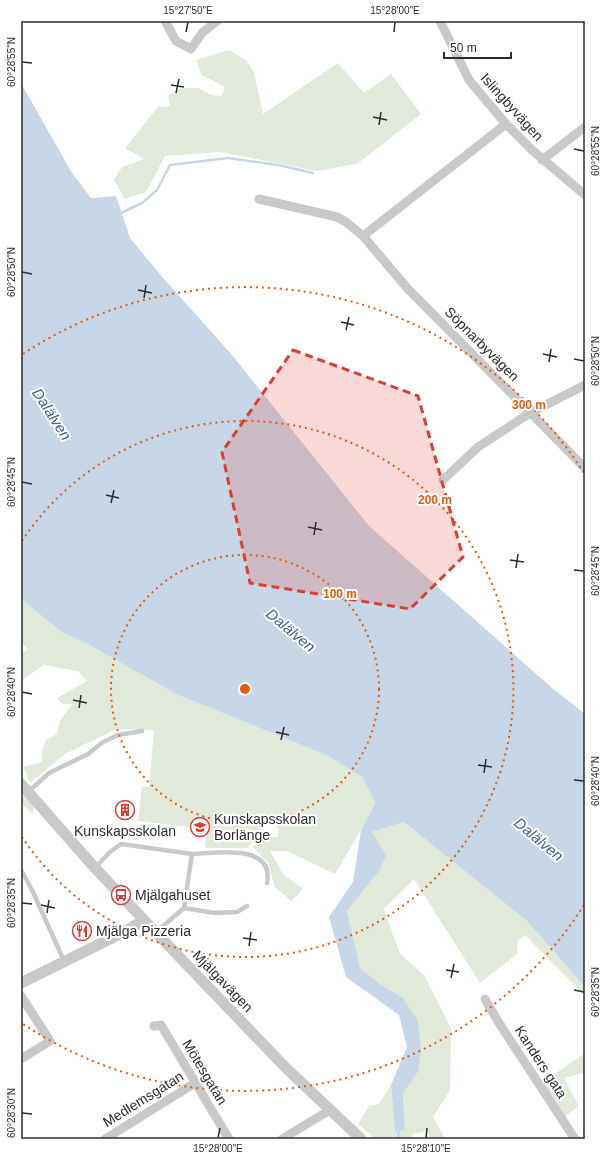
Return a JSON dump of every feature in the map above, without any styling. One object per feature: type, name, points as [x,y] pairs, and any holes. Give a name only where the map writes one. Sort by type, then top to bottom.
[{"type":"street","points":[[165,21],[176,41],[191,49],[202,33],[217,21]]},
{"type":"street","name":"Islingbyvägen","points":[[440,21],[469,80],[506,124],[542,160],[585,194]]},
{"type":"street","points":[[363,236],[506,124]]},
{"type":"street","points":[[542,160],[585,127]]},
{"type":"street","name":"Söpnarbyvägen","points":[[259,199],[337,217],[346,222],[363,236],[408,289],[585,468]]},
{"type":"street","points":[[443,480],[478,447],[530,413],[585,385]]},
{"type":"street","name":"Mjälgavägen","points":[[25,788],[95,868],[144,920],[286,1068],[361,1139]]},
{"type":"street","points":[[21,983],[126,931],[144,920]]},
{"type":"street","points":[[21,996],[50,1041],[21,1059]]},
{"type":"street","name":"Kanders gata","points":[[485,999],[499,1023],[575,1139]]},
{"type":"street","name":"Mötesgatan","points":[[154,1026],[161,1025],[229,1139]]},
{"type":"street","name":"Medlemsgatan","points":[[105,1139],[196,1083]]},
{"type":"street","points":[[282,1139],[330,1110]]},
{"type":"lane","points":[[25,788],[49,773],[88,754],[103,742],[118,735],[142,731]]},
{"type":"lane","points":[[95,868],[110,852],[121,844],[192,854],[246,853],[255,856],[264,863],[269,874],[267,883]]},
{"type":"lane","points":[[156,932],[184,908],[192,854]]},
{"type":"lane","points":[[21,870],[32,890],[64,962]]},
{"type":"lane","points":[[184,908],[215,913],[237,912],[247,906]]},
{"type":"highlighted area","points":[[293,350],[418,396],[463,557],[410,609],[250,583],[222,452]]},
{"type":"green space","points":[[229,50],[246,60],[254,72],[263,114],[338,63],[364,93],[391,74],[421,114],[357,164],[316,171],[221,152],[165,156],[146,192],[125,199],[114,180],[122,167],[144,159],[125,148],[158,107],[170,106],[168,96],[182,88],[198,88],[211,95],[222,96],[225,87],[202,75],[196,60]]},
{"type":"green space","points":[[21,599],[63,633],[86,643],[178,695],[326,755],[362,777],[375,803],[335,874],[287,851],[270,851],[284,875],[303,889],[291,901],[274,886],[269,864],[253,847],[265,838],[278,837],[279,829],[267,815],[264,828],[247,848],[205,848],[207,829],[138,821],[142,787],[149,787],[154,730],[116,729],[65,754],[30,783],[23,767],[42,762],[42,751],[46,740],[57,734],[60,720],[73,704],[62,704],[57,698],[87,681],[78,671],[44,665],[22,680],[21,654],[27,649],[21,641]]},
{"type":"green space","points":[[21,794],[34,806],[33,814],[21,803]]},
{"type":"green space","points":[[404,822],[527,921],[585,987],[585,996],[525,935],[517,942],[517,954],[480,983],[414,879],[384,909],[400,954],[424,975],[451,1028],[450,1090],[433,1117],[445,1139],[432,1139],[426,1131],[413,1134],[411,1139],[376,1139],[358,1124],[369,1106],[379,1104],[391,1085],[395,1132],[405,1130],[403,1093],[418,1072],[402,997],[380,984],[360,968],[347,911],[380,870],[372,832]]},
{"type":"green space","points":[[585,1053],[585,1073],[564,1078],[579,1106],[565,1116],[543,1082]]},
{"type":"water","name":"Dalälven","points":[[21,83],[72,173],[91,198],[116,196],[130,238],[164,279],[232,355],[369,526],[552,688],[585,714],[585,987],[527,921],[404,822],[372,832],[386,855],[380,870],[347,911],[360,968],[380,984],[402,997],[418,1020],[421,1051],[418,1072],[403,1093],[405,1130],[395,1132],[391,1085],[407,1047],[399,1015],[346,977],[329,917],[353,882],[361,830],[375,803],[362,777],[326,755],[178,695],[86,643],[63,633],[21,599]]},
{"type":"waterway","points":[[119,214],[142,203],[157,190],[170,165],[228,158],[278,165],[313,173]]},
{"type":"waterway","points":[[398,1139],[399,1128]]},
{"type":"place","name":"Kunskapsskolan","points":[[125,810]]},
{"type":"place","name":"Kunskapsskolan Borlänge","points":[[200,827]]},
{"type":"place","name":"Mjälgahuset","points":[[121,895]]},
{"type":"place","name":"Mjälga Pizzeria","points":[[82,931]]}]
